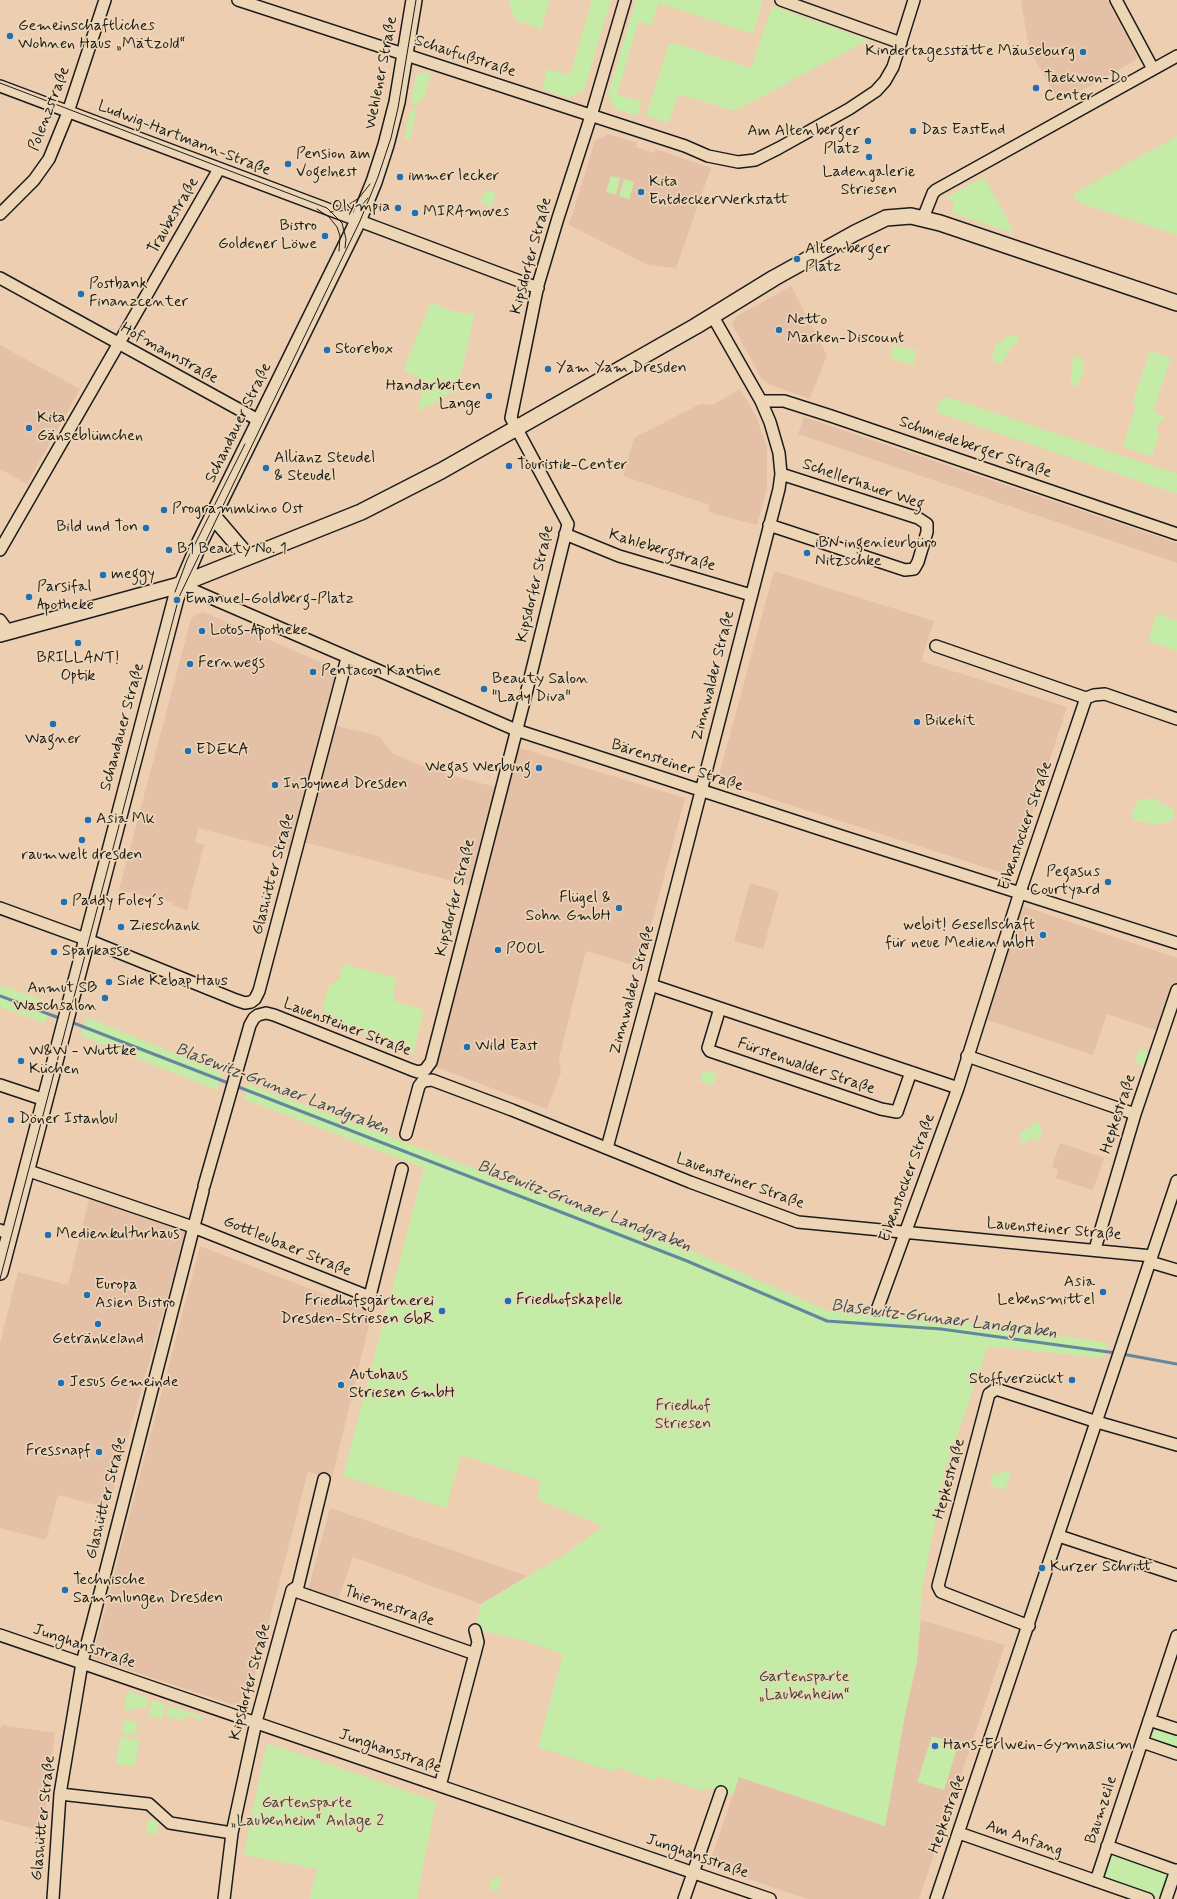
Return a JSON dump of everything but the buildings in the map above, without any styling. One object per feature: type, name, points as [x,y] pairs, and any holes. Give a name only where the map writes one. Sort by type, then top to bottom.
[{"type":"main road","name":"Wehlener Straße","points":[[358,221],[386,145],[397,102],[414,0]]},
{"type":"main road","points":[[3,628],[181,585],[361,512],[441,471],[780,275],[872,224],[886,218],[900,216],[923,218],[1177,303]]},
{"type":"main road","name":"Schandauer Straße","points":[[0,1272],[5,1232],[26,1170],[167,629],[181,585],[213,516],[358,221]]},
{"type":"main road","points":[[213,516],[248,557]]},
{"type":"street","name":"Polenzstraße","points":[[0,214],[34,180],[49,159],[68,113],[105,0]]},
{"type":"street","name":"Schaufußstraße","points":[[238,0],[685,146],[708,156],[738,162],[755,160],[849,109],[876,92],[886,81],[893,67],[914,0]]},
{"type":"street","name":"Kipsdorfer Straße","points":[[406,1134],[419,1086],[426,1075],[431,1062],[568,524],[511,418],[538,288],[625,0]]},
{"type":"street","points":[[781,0],[901,43]]},
{"type":"street","points":[[1116,0],[1153,69]]},
{"type":"street","points":[[923,218],[933,193],[1177,56]]},
{"type":"street","name":"Ludwig-Hartmann-Straße","points":[[0,86],[68,113],[538,288]]},
{"type":"street","name":"Traubestraße","points":[[0,550],[220,169]]},
{"type":"street","name":"Hofmannstraße","points":[[0,278],[260,421]]},
{"type":"street","name":"Zinnwalder Straße","points":[[607,1148],[702,791],[779,489],[779,453],[775,435],[761,401],[712,315]]},
{"type":"street","name":"Schmiedeberger Straße","points":[[761,401],[784,401],[831,416],[1177,534]]},
{"type":"street","name":"Schellerhauer Weg","points":[[769,525],[904,570],[914,569],[918,562],[927,532],[927,524],[918,518],[780,474]]},
{"type":"street","name":"Kahlebergstraße","points":[[565,534],[619,556],[751,595]]},
{"type":"street","name":"Bärensteiner Straße","points":[[181,585],[516,730],[1177,943]]},
{"type":"street","points":[[936,646],[1086,698],[1094,695],[1105,694],[1177,719]]},
{"type":"street","name":"Glashütter Straße","points":[[86,940],[236,1000],[245,1003],[251,1002],[255,999],[259,991],[347,658]]},
{"type":"street","name":"Eibenstocker Straße","points":[[877,1310],[958,1088],[1020,892],[1086,698]]},
{"type":"street","points":[[0,908],[86,940]]},
{"type":"street","name":"Fürstenwalder Straße","points":[[651,985],[958,1088]]},
{"type":"street","name":"Hepkestraße","points":[[1095,1249],[1135,1114],[1177,990]]},
{"type":"street","name":"Fürstenwalder Straße","points":[[720,1008],[708,1048],[710,1052],[881,1109],[897,1112],[911,1072]]},
{"type":"street","name":"Lauensteiner Straße","points":[[231,1095],[250,1025],[254,1018],[258,1015],[266,1013],[426,1075],[437,1082],[798,1222],[1095,1249],[1151,1259],[1177,1270]]},
{"type":"street","points":[[967,1056],[1135,1114]]},
{"type":"street","points":[[0,1085],[44,1100]]},
{"type":"street","name":"Glashütter Straße","points":[[53,1899],[55,1845],[60,1794],[82,1663],[193,1227],[231,1095]]},
{"type":"street","name":"Gottleubaer Straße","points":[[26,1170],[193,1227],[369,1301],[402,1169]]},
{"type":"street","name":"Hepkestraße","points":[[936,1899],[1177,1181]]},
{"type":"street","name":"Hepkestraße","points":[[1028,1626],[941,1592],[938,1586],[989,1394],[996,1389],[1097,1422]]},
{"type":"street","points":[[1097,1422],[1177,1445]]},
{"type":"street","name":"Kipsdorfer Straße","points":[[224,1899],[232,1833],[256,1722],[292,1590],[298,1586],[324,1478]]},
{"type":"street","points":[[1059,1536],[1177,1575]]},
{"type":"street","name":"Thiemestraße","points":[[292,1590],[475,1654]]},
{"type":"street","points":[[440,1786],[478,1642],[475,1630]]},
{"type":"street","name":"Junghansstraße","points":[[0,1635],[770,1899]]},
{"type":"street","name":"Baumzeile","points":[[1096,1881],[1177,1636]]},
{"type":"street","points":[[1149,1720],[1177,1729]]},
{"type":"street","points":[[1142,1742],[1177,1754]]},
{"type":"street","points":[[684,1899],[721,1792]]},
{"type":"street","points":[[60,1794],[149,1804],[170,1823],[232,1833]]},
{"type":"street","name":"Am Anfang","points":[[958,1833],[1148,1899]]},
{"type":"street","points":[[1107,1846],[1176,1871],[1166,1899]]},
{"type":"shaded area","name":"Kindertagesstätte Mäuseburg","points":[[1021,0],[1107,0],[1137,55],[1136,60],[1060,103],[1029,49]]},
{"type":"shaded area","name":"Kita EntdeckerWerkstatt","points":[[608,134],[637,143],[636,147],[654,153],[656,149],[711,168],[676,268],[648,265],[569,225],[595,141]]},
{"type":"shaded area","points":[[791,286],[827,355],[810,399],[768,384],[761,378],[732,324],[737,316]]},
{"type":"shaded area","name":"Kita Gänseblümchen","points":[[0,345],[80,389],[27,484],[0,469]]},
{"type":"shaded area","points":[[740,389],[756,416],[767,448],[767,488],[757,525],[708,512],[710,505],[623,476],[634,438],[700,404],[713,405]]},
{"type":"shaded area","points":[[804,417],[1177,543],[1177,563],[798,434]]},
{"type":"shaded area","points":[[774,571],[934,621],[921,661],[1067,707],[1013,871],[1006,874],[722,783],[719,775]]},
{"type":"shaded area","points":[[203,612],[342,671],[329,724],[379,736],[392,753],[432,770],[499,788],[510,745],[685,798],[640,967],[586,951],[559,1058],[561,1073],[547,1109],[428,1064],[475,887],[296,840],[293,853],[198,828],[195,842],[204,845],[187,911],[173,905],[173,902],[119,890],[191,619],[196,614]]},
{"type":"shaded area","points":[[750,883],[779,892],[763,949],[734,941]]},
{"type":"shaded area","points":[[1014,903],[1177,958],[1177,985],[1161,1032],[1107,1014],[1093,1055],[978,1017]]},
{"type":"shaded area","points":[[1060,1143],[1104,1158],[1093,1190],[1056,1178],[1058,1170],[1052,1167]]},
{"type":"shaded area","points":[[89,1199],[187,1228],[108,1508],[58,1495],[46,1540],[0,1528],[0,1344],[18,1272],[68,1285]]},
{"type":"shaded area","points":[[200,1246],[372,1313],[332,1478],[308,1472],[246,1709],[92,1658]]},
{"type":"shaded area","points":[[330,1508],[527,1576],[481,1604],[353,1557],[338,1600],[308,1590]]},
{"type":"shaded area","name":"Hans-Erlwein-Gymnasium","points":[[921,1620],[1005,1645],[919,1899],[807,1899],[716,1868],[711,1859],[739,1777],[885,1826],[905,1715],[917,1661]]},
{"type":"shaded area","points":[[2,1725],[55,1733],[43,1831],[0,1820],[0,1730]]},
{"type":"green space","points":[[508,0],[550,0],[541,29],[515,20]]},
{"type":"green space","points":[[592,0],[611,0],[584,90],[568,98],[542,89],[547,69],[570,75]]},
{"type":"green space","points":[[636,0],[763,1],[753,34],[659,3],[651,26],[639,20],[617,94],[642,102],[637,116],[615,109],[608,95]]},
{"type":"green space","points":[[772,6],[868,40],[734,111],[679,94],[668,124],[646,115],[669,44],[677,44],[751,68]]},
{"type":"green space","points":[[422,72],[431,74],[423,99],[420,98],[417,106],[411,103],[416,76]]},
{"type":"green space","points":[[411,109],[416,110],[410,140],[404,138]]},
{"type":"green space","points":[[1177,136],[1177,235],[1077,202],[1073,194]]},
{"type":"green space","points":[[611,176],[620,178],[616,195],[606,192]]},
{"type":"green space","points":[[984,177],[1010,224],[1012,233],[952,213],[954,203],[947,197]]},
{"type":"green space","points":[[624,179],[634,182],[629,199],[619,196]]},
{"type":"green space","points":[[486,189],[496,193],[491,207],[480,202]]},
{"type":"green space","points":[[431,302],[454,312],[475,314],[457,390],[417,412],[425,381],[403,370]]},
{"type":"green space","points":[[1013,334],[1017,336],[1018,343],[1012,345],[1001,364],[994,362],[992,356],[997,342],[1004,342],[1006,336],[1009,337]]},
{"type":"green space","points":[[894,345],[917,351],[913,365],[890,358]]},
{"type":"green space","points":[[1150,351],[1171,358],[1153,412],[1165,417],[1164,421],[1160,420],[1156,432],[1160,433],[1154,451],[1152,455],[1148,455],[1123,447],[1136,405],[1132,404]]},
{"type":"green space","points":[[1074,356],[1081,358],[1084,362],[1083,376],[1075,387],[1071,385],[1071,371]]},
{"type":"green space","points":[[947,397],[1177,474],[1177,494],[936,412],[938,403]]},
{"type":"green space","points":[[1157,613],[1177,621],[1177,651],[1148,641]]},
{"type":"green space","points":[[1155,798],[1158,802],[1173,809],[1174,816],[1169,822],[1153,825],[1147,822],[1137,822],[1131,815],[1138,800]]},
{"type":"green space","points":[[343,964],[397,978],[393,993],[396,1002],[424,1010],[413,1054],[330,1020],[324,1014],[324,1000],[329,986],[339,979]]},
{"type":"green space","points":[[0,985],[51,1003],[45,1023],[0,1007]]},
{"type":"green space","points":[[86,1017],[222,1073],[217,1090],[81,1036]]},
{"type":"green space","points":[[1139,1049],[1151,1053],[1147,1067],[1135,1062]]},
{"type":"green space","points":[[703,1070],[717,1074],[714,1085],[700,1082]]},
{"type":"green space","points":[[248,1084],[672,1242],[828,1311],[949,1320],[1108,1343],[1103,1358],[988,1346],[945,1470],[922,1590],[917,1661],[905,1715],[885,1826],[739,1777],[733,1795],[707,1787],[705,1792],[658,1776],[655,1781],[616,1767],[613,1772],[538,1747],[563,1654],[521,1640],[475,1629],[481,1604],[564,1555],[603,1526],[537,1499],[541,1481],[461,1455],[446,1508],[343,1476],[424,1168],[244,1099]]},
{"type":"green space","points":[[1039,1122],[1042,1137],[1038,1140],[1032,1138],[1028,1142],[1021,1143],[1020,1134],[1033,1124]]},
{"type":"green space","points":[[1003,1470],[1011,1472],[1005,1490],[990,1485],[993,1473],[1001,1475]]},
{"type":"green space","points":[[127,1691],[148,1698],[146,1709],[134,1707],[133,1711],[124,1709]]},
{"type":"green space","points":[[152,1700],[165,1704],[162,1719],[149,1716]]},
{"type":"green space","points":[[168,1705],[201,1716],[200,1722],[197,1721],[198,1718],[186,1715],[184,1720],[166,1716]]},
{"type":"green space","points":[[124,1720],[137,1722],[135,1735],[122,1733]]},
{"type":"green space","points":[[1155,1729],[1177,1736],[1177,1748],[1151,1739]]},
{"type":"green space","points":[[932,1736],[958,1745],[944,1790],[917,1782]]},
{"type":"green space","points":[[120,1737],[139,1740],[135,1766],[116,1764]]},
{"type":"green space","name":"Gartensparte „Laubenheim“ Anlage 2","points":[[267,1743],[436,1801],[417,1899],[309,1899],[317,1869],[244,1855]]},
{"type":"green space","points":[[148,1820],[159,1821],[157,1834],[146,1833]]},
{"type":"green space","points":[[1114,1855],[1167,1874],[1168,1879],[1163,1895],[1158,1897],[1106,1879],[1105,1874],[1109,1859]]},
{"type":"green space","points":[[496,1877],[501,1878],[497,1892],[490,1888],[489,1883]]},
{"type":"waterway","name":"Blasewitz‐Grunaer Landgraben","points":[[0,996],[62,1019]]},
{"type":"waterway","name":"Blasewitz‐Grunaer Landgraben","points":[[71,1022],[687,1261],[827,1321],[941,1329],[1116,1353]]},
{"type":"waterway","name":"Blasewitz‐Grunaer Landgraben","points":[[1122,1354],[1177,1364]]},
{"type":"tram line","points":[[0,1279],[179,597],[360,221],[378,177],[391,138],[398,108],[416,0]]},
{"type":"tram line","points":[[0,83],[327,208],[342,223],[346,239],[345,248]]},
{"type":"tram line","points":[[341,206],[348,205],[359,198],[370,184]]},
{"type":"tram line","points":[[330,212],[349,210],[362,205],[368,198]]},
{"type":"tram line","points":[[317,209],[329,217],[337,227],[340,236],[339,251]]},
{"type":"tram line","points":[[175,592],[187,560],[245,444]]},
{"type":"place","name":"Gemeinschaftliches Wohnen Haus „Mätzold“","points":[[10,36]]},
{"type":"place","name":"Kindertagesstätte Mäuseburg","points":[[1083,52]]},
{"type":"place","name":"Taekwon-Do Center","points":[[1036,88]]},
{"type":"place","name":"Das EastEnd","points":[[913,131]]},
{"type":"place","name":"Am Altenberger Platz","points":[[868,141]]},
{"type":"place","name":"Ladengalerie Striesen","points":[[869,157]]},
{"type":"place","name":"Pension am Vogelnest","points":[[288,164]]},
{"type":"place","name":"immer lecker","points":[[400,177]]},
{"type":"place","name":"Kita EntdeckerWerkstatt","points":[[641,192]]},
{"type":"place","name":"Olympia","points":[[398,208]]},
{"type":"place","name":"MIRAmoves","points":[[415,213]]},
{"type":"place","name":"Bistro Goldener Löwe","points":[[325,236]]},
{"type":"place","name":"Altenberger Platz","points":[[797,259]]},
{"type":"place","name":"Postbank Finanzcenter","points":[[81,294]]},
{"type":"place","name":"Netto Marken-Discount","points":[[779,330]]},
{"type":"place","name":"Storebox","points":[[327,350]]},
{"type":"place","name":"Yam Yam Dresden","points":[[548,369]]},
{"type":"place","name":"Handarbeiten Lange","points":[[489,396]]},
{"type":"place","name":"Kita Gänseblümchen","points":[[29,428]]},
{"type":"place","name":"Touristik-Center","points":[[509,466]]},
{"type":"place","name":"Allianz Steudel & Steudel","points":[[266,468]]},
{"type":"place","name":"Programmkino Ost","points":[[164,510]]},
{"type":"place","name":"Bild und Ton","points":[[146,528]]},
{"type":"place","name":"B1 Beauty No. 1","points":[[169,550]]},
{"type":"place","name":"iBN ingenieurbüro Nitzschke","points":[[807,553]]},
{"type":"place","name":"meggy","points":[[103,575]]},
{"type":"place","name":"Parsifal Apotheke","points":[[29,597]]},
{"type":"place","name":"Emanuel-Goldberg-Platz","points":[[177,600]]},
{"type":"place","name":"Lotos-Apotheke","points":[[202,631]]},
{"type":"place","name":"BRILLANT! Optik","points":[[78,643]]},
{"type":"place","name":"Fernwegs","points":[[190,664]]},
{"type":"place","name":"Pentacon Kantine","points":[[313,672]]},
{"type":"place","name":"Beauty Salon \"Lady Diva\"","points":[[484,689]]},
{"type":"place","name":"Bikehit","points":[[917,722]]},
{"type":"place","name":"Wagner","points":[[53,724]]},
{"type":"place","name":"EDEKA","points":[[188,751]]},
{"type":"place","name":"Wegas Werbung","points":[[539,768]]},
{"type":"place","name":"InJoymed Dresden","points":[[275,785]]},
{"type":"place","name":"Asia Mk","points":[[88,820]]},
{"type":"place","name":"raumwelt dresden","points":[[82,840]]},
{"type":"place","name":"Pegasus Courtyard","points":[[1108,882]]},
{"type":"place","name":"Paddy Foley´s","points":[[64,902]]},
{"type":"place","name":"Flügel & Sohn GmbH","points":[[619,908]]},
{"type":"place","name":"Zieschank","points":[[121,927]]},
{"type":"place","name":"webit! Gesellschaft für neue Medien mbH","points":[[1043,935]]},
{"type":"place","name":"POOL","points":[[498,950]]},
{"type":"place","name":"Sparkasse","points":[[54,952]]},
{"type":"place","name":"Side Kebap Haus","points":[[109,982]]},
{"type":"place","name":"Anmut SB Waschsalon","points":[[105,998]]},
{"type":"place","name":"Wild East","points":[[467,1047]]},
{"type":"place","name":"W&W - Wuttke Küchen","points":[[21,1061]]},
{"type":"place","name":"Döner Istanbul","points":[[11,1120]]},
{"type":"place","name":"Medienkulturhaus","points":[[48,1235]]},
{"type":"place","name":"Asia Lebensmittel","points":[[1103,1292]]},
{"type":"place","name":"Europa Asien Bistro","points":[[87,1295]]},
{"type":"place","name":"Friedhofskapelle","points":[[508,1301]]},
{"type":"place","name":"Friedhofsgärtnerei Dresden-Striesen GbR","points":[[442,1311]]},
{"type":"place","name":"Getränkeland","points":[[98,1324]]},
{"type":"place","name":"Stoffverzückt","points":[[1072,1380]]},
{"type":"place","name":"Jesus Gemeinde","points":[[61,1383]]},
{"type":"place","name":"Autohaus Striesen GmbH","points":[[341,1385]]},
{"type":"place","name":"Fressnapf","points":[[99,1452]]},
{"type":"place","name":"Kurzer Schritt","points":[[1042,1568]]},
{"type":"place","name":"Technische Sammlungen Dresden","points":[[65,1590]]},
{"type":"place","name":"Hans-Erlwein-Gymnasium","points":[[935,1746]]},
{"type":"park label","name":"Friedhof Striesen","points":[[683,1416]]},
{"type":"park label","name":"Gartensparte „Laubenheim“","points":[[804,1687]]}]
